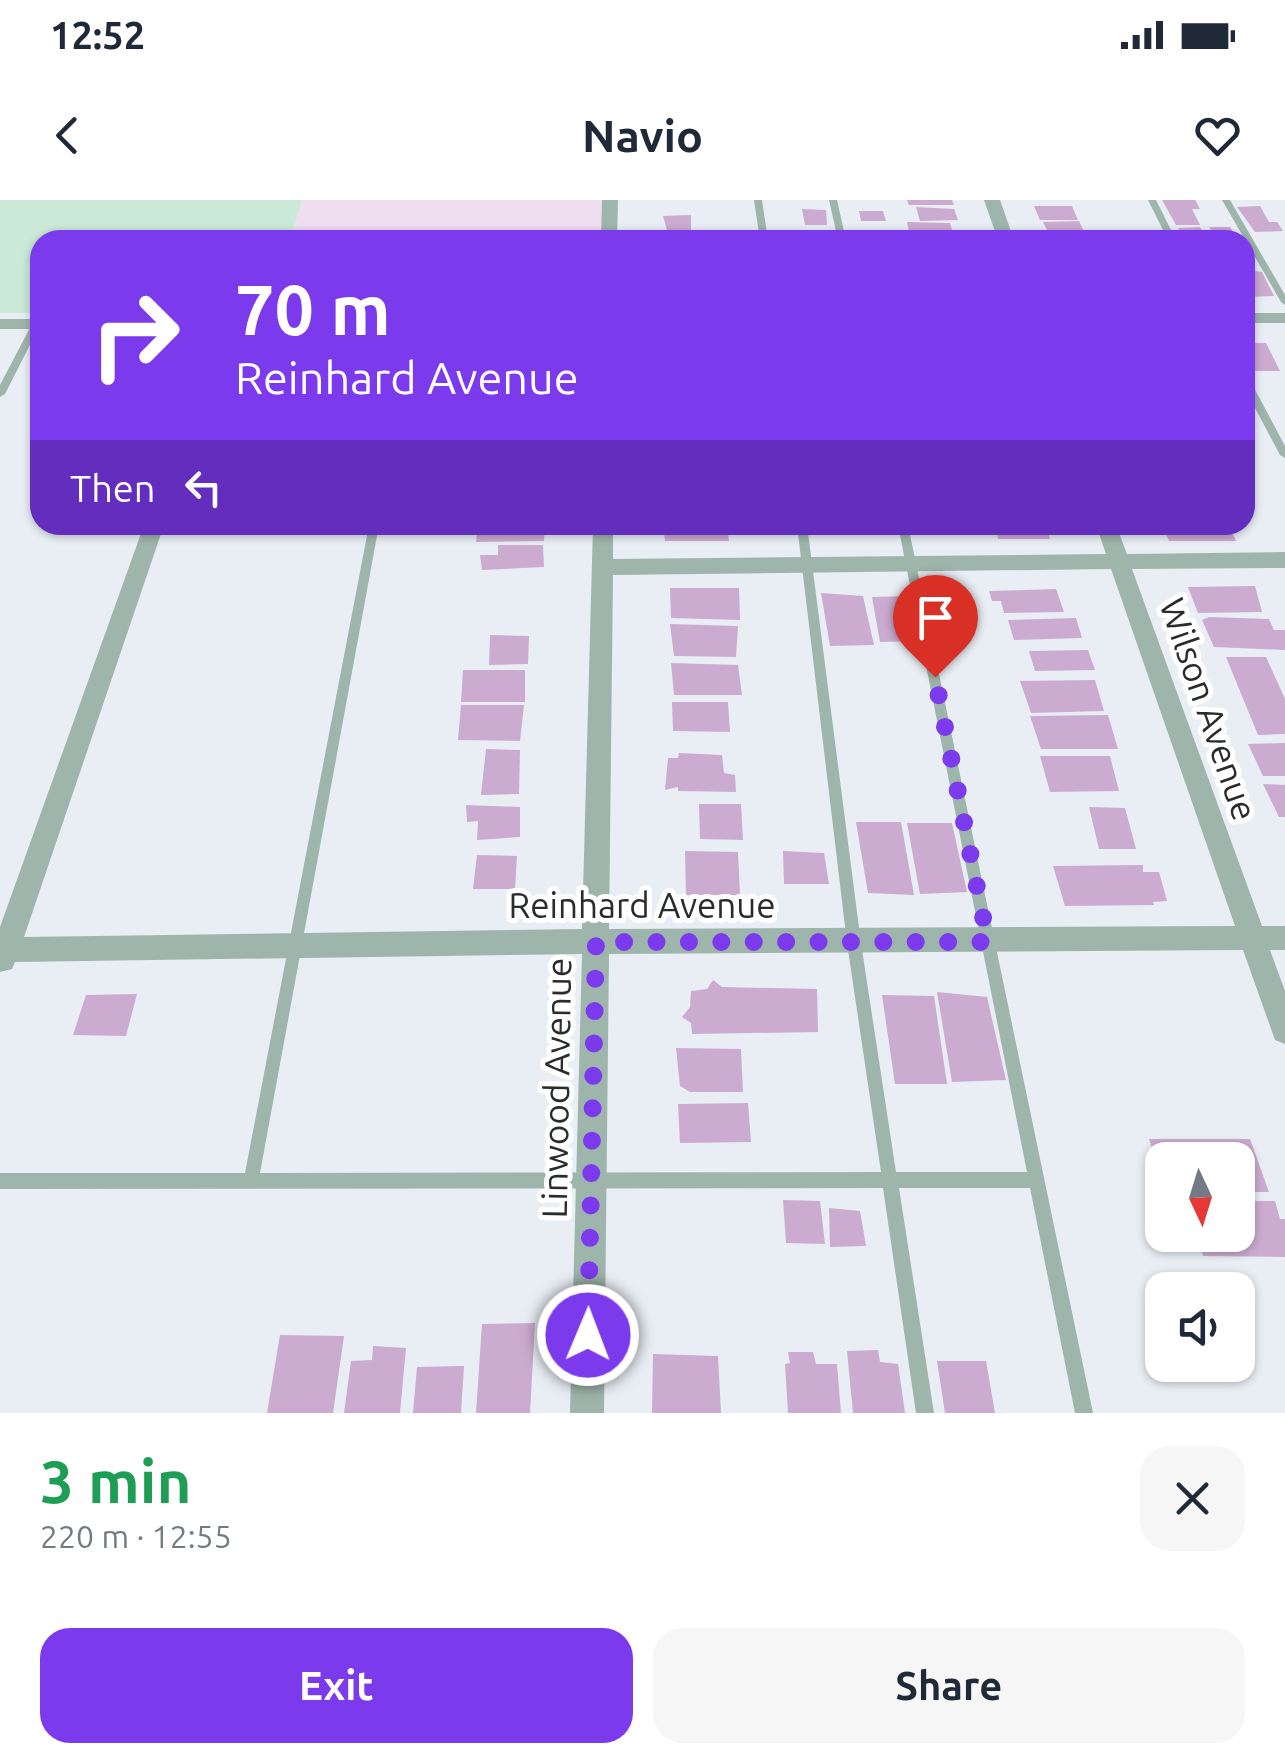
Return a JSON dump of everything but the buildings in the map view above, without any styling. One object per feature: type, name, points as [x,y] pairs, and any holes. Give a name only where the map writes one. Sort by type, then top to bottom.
[{"type":"street","points":[[608,230],[610,200]]},
{"type":"street","points":[[992,200],[1002,230]]},
{"type":"street","points":[[1255,318],[1285,318]]},
{"type":"street","points":[[0,324],[30,324]]},
{"type":"street","points":[[2,955],[150,535]]},
{"type":"street","name":"Linwood Avenue","points":[[587,1413],[603,535]]},
{"type":"street","name":"Wilson Avenue","points":[[1110,535],[1285,1030]]},
{"type":"street","points":[[602,567],[1285,560]]},
{"type":"street","name":"Reinhard Avenue","points":[[2,955],[295,943],[1285,938]]},
{"type":"lane","points":[[758,200],[762,230]]},
{"type":"lane","points":[[833,200],[840,230]]},
{"type":"lane","points":[[1152,200],[1167,230]]},
{"type":"lane","points":[[1226,200],[1243,230]]},
{"type":"lane","points":[[1255,250],[1285,302]]},
{"type":"lane","points":[[0,394],[30,339]]},
{"type":"lane","points":[[1255,399],[1285,455]]},
{"type":"lane","points":[[251,1180],[372,535]]},
{"type":"lane","points":[[804,535],[854,942],[924,1413]]},
{"type":"lane","points":[[906,535],[1084,1413]]},
{"type":"lane","points":[[0,1181],[1035,1180]]},
{"type":"shaded area","points":[[302,200],[609,200],[608,230],[293,230]]},
{"type":"green space","points":[[0,200],[302,200],[293,230],[30,230],[30,313],[0,313]]},
{"type":"route","points":[[588,1335],[596,942],[988,942],[935,677]]}]
